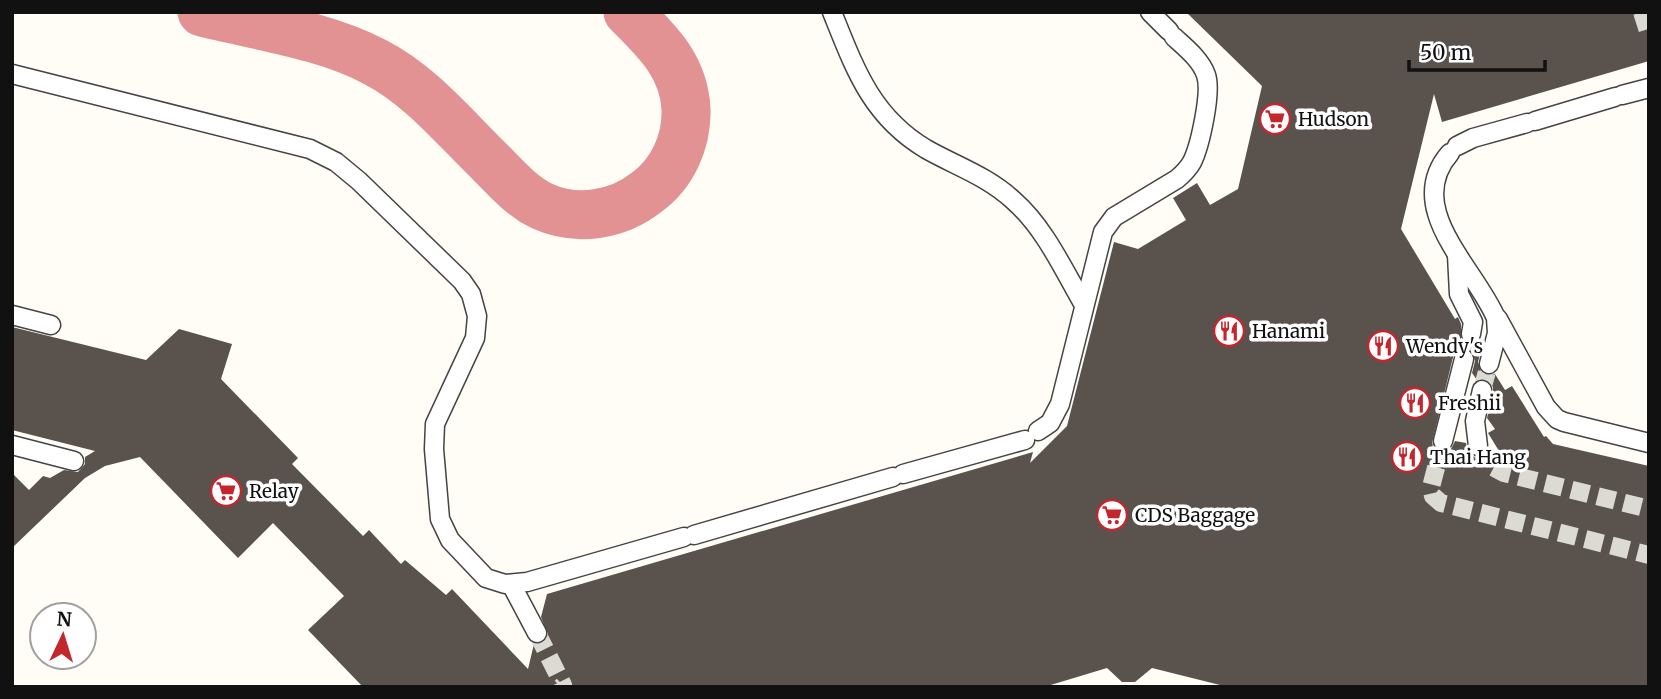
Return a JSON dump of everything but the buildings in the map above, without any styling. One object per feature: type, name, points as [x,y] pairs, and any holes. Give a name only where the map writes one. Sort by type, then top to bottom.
[{"type":"lane","points":[[832,12],[860,81],[889,121],[925,148],[984,178],[1012,198],[1037,225],[1084,305]]},
{"type":"lane","points":[[12,74],[310,149],[336,162],[359,180],[462,281],[475,303],[478,324],[474,344],[435,424],[434,449],[440,519],[450,540],[486,578],[511,584],[527,582],[898,476],[1031,435],[1049,423],[1060,404],[1094,258],[1107,224],[1118,214],[1177,179],[1195,156],[1208,81],[1199,63],[1150,12]]},
{"type":"lane","points":[[1649,88],[1472,138],[1453,149],[1444,159],[1433,203],[1439,220],[1493,310],[1546,407],[1557,419],[1573,425],[1649,443]]},
{"type":"lane","points":[[1457,251],[1459,294],[1473,322],[1471,334]]},
{"type":"lane","points":[[1489,364],[1498,327],[1493,310]]},
{"type":"lane","points":[[12,315],[51,325]]},
{"type":"lane","points":[[1443,442],[1464,359]]},
{"type":"lane","points":[[1478,446],[1475,421],[1482,390]]},
{"type":"lane","points":[[12,445],[74,461]]},
{"type":"lane","points":[[511,584],[537,633]]},
{"type":"taxiway","points":[[202,12],[313,38],[375,62],[422,95],[527,197],[555,211],[583,215],[610,211],[647,192],[671,166],[684,133],[684,94],[674,67],[659,44],[628,12]]},
{"type":"tunnel","points":[[1642,12],[1649,34]]},
{"type":"tunnel","points":[[1464,359],[1471,334]]},
{"type":"tunnel","points":[[1482,390],[1489,364]]},
{"type":"tunnel","points":[[1443,441],[1431,487],[1433,496],[1441,503],[1649,555]]},
{"type":"tunnel","points":[[1478,446],[1491,466],[1504,473],[1649,509]]},
{"type":"tunnel","points":[[537,633],[563,685],[561,687]]},
{"type":"place","name":"Hudson","points":[[1275,119]]},
{"type":"place","name":"Hanami","points":[[1229,331]]},
{"type":"place","name":"Wendy's","points":[[1383,346]]},
{"type":"place","name":"Freshii","points":[[1415,403]]},
{"type":"place","name":"Thai Hang","points":[[1407,457]]},
{"type":"place","name":"Relay","points":[[226,491]]},
{"type":"place","name":"CDS Baggage","points":[[1112,515]]}]
